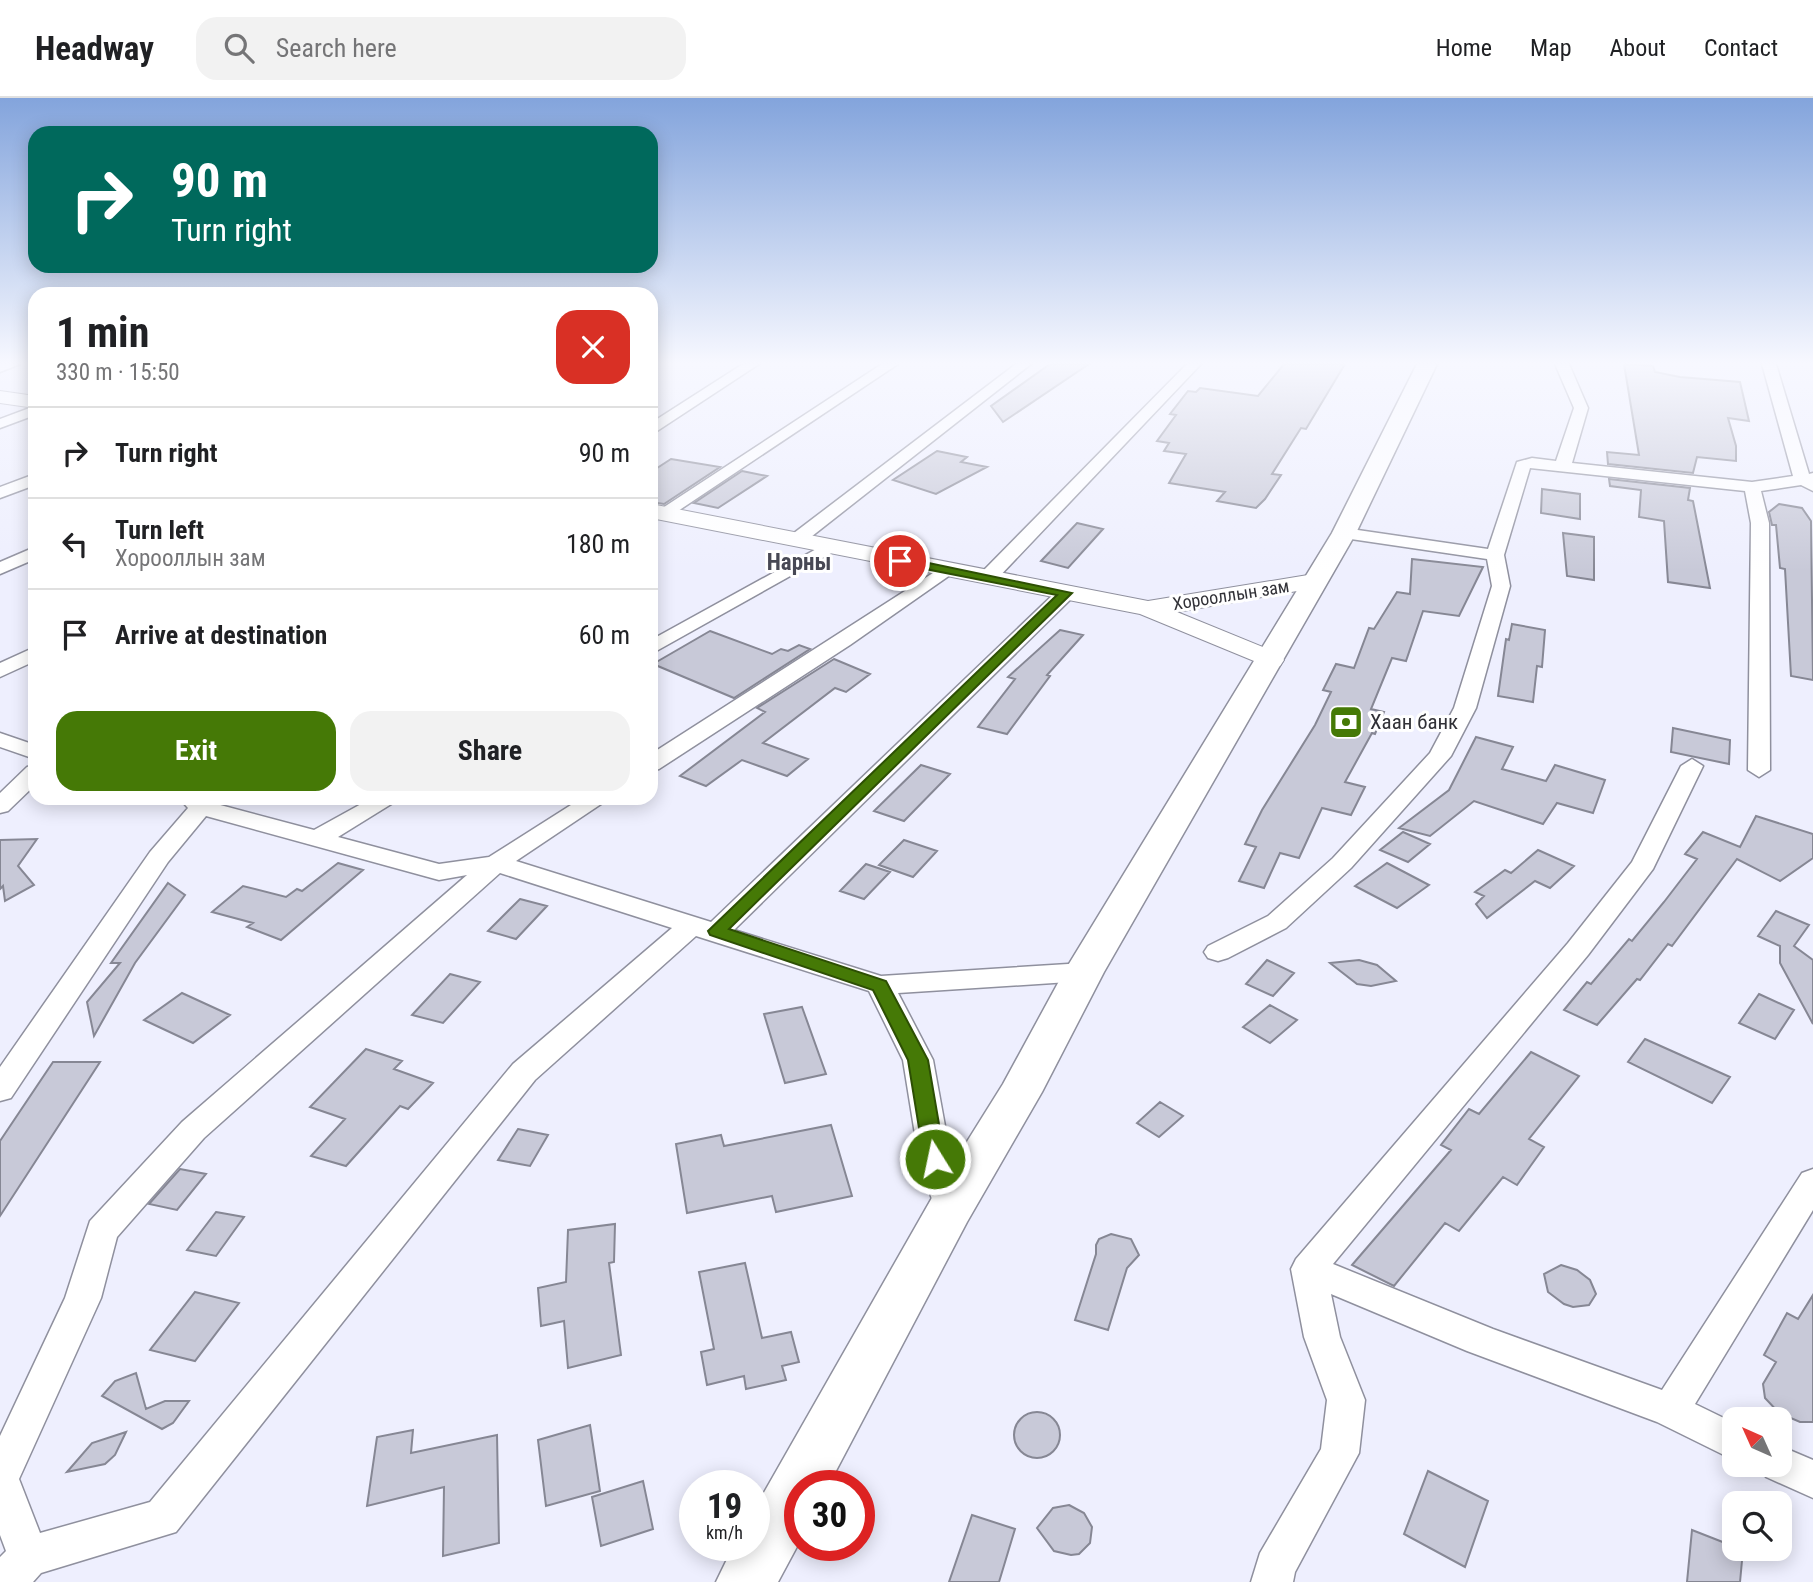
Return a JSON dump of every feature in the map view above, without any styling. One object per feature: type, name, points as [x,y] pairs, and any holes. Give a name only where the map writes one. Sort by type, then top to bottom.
[{"type":"main road","points":[[746,1582],[950,1209],[1020,1092],[1084,971],[1344,533],[1393,433]]},
{"type":"street","points":[[658,511],[782,433]]},
{"type":"street","points":[[796,540],[934,433]]},
{"type":"street","points":[[988,577],[1127,433]]},
{"type":"street","points":[[1563,465],[1573,433]]},
{"type":"street","points":[[1218,952],[1277,922],[1342,863],[1440,756],[1465,708],[1501,586],[1495,555],[1523,465],[1544,462],[1752,487],[1809,481],[1793,433]]},
{"type":"street","points":[[0,494],[28,482]]},
{"type":"street","points":[[1752,487],[1760,523],[1759,769]]},
{"type":"street","name":"Хорооллын зам","points":[[658,512],[1147,608],[1271,660]]},
{"type":"street","points":[[1344,533],[1495,555]]},
{"type":"street","points":[[658,645],[829,547]]},
{"type":"street","points":[[0,569],[28,555]]},
{"type":"street","points":[[658,760],[843,641],[947,569]]},
{"type":"street","name":"Хорооллын зам","points":[[1147,608],[1218,599],[1314,581]]},
{"type":"street","points":[[587,805],[496,863],[193,1130],[102,1231],[83,1298],[0,1479],[17,1569],[162,1518],[524,1072],[705,928],[1066,593]]},
{"type":"street","points":[[0,670],[28,656]]},
{"type":"street","points":[[0,740],[28,750]]},
{"type":"street","points":[[1308,1269],[1578,949],[1644,864],[1692,766]]},
{"type":"street","points":[[0,806],[28,779]]},
{"type":"street","points":[[0,1090],[194,805]]},
{"type":"street","points":[[207,805],[439,872],[496,863],[880,985],[1084,971]]},
{"type":"street","points":[[320,837],[377,805]]},
{"type":"street","points":[[880,985],[918,1060],[935,1159],[950,1209]]},
{"type":"street","points":[[1670,1410],[1813,1182]]},
{"type":"street","points":[[1308,1269],[1480,1340],[1670,1410],[1722,1435]]},
{"type":"street","points":[[1272,1582],[1275,1567],[1340,1453],[1346,1400],[1322,1337],[1308,1269]]},
{"type":"street","points":[[1792,1470],[1813,1480]]},
{"type":"building","points":[[1163,433],[1298,433],[1272,474],[1281,475],[1256,508],[1217,501],[1225,492],[1169,483],[1186,454],[1164,451],[1169,443],[1157,441]]},
{"type":"building","points":[[1635,433],[1732,433],[1736,446],[1736,461],[1697,457],[1693,473],[1608,464],[1607,452],[1639,455]]},
{"type":"building","points":[[937,451],[967,457],[961,462],[987,467],[936,494],[893,480]]},
{"type":"building","points":[[671,459],[720,467],[664,504],[658,503],[658,467]]},
{"type":"building","points":[[742,471],[767,476],[718,508],[694,503]]},
{"type":"building","points":[[1609,479],[1690,488],[1688,500],[1693,501],[1710,588],[1668,582],[1664,521],[1639,517],[1641,490],[1610,486]]},
{"type":"building","points":[[1542,489],[1580,494],[1580,519],[1541,513]]},
{"type":"building","points":[[1779,504],[1802,508],[1811,521],[1813,680],[1791,676],[1785,569],[1780,568],[1776,525],[1772,525],[1769,512]]},
{"type":"building","points":[[1077,523],[1103,529],[1068,568],[1041,561]]},
{"type":"building","points":[[1563,533],[1594,537],[1594,580],[1567,576]]},
{"type":"building","points":[[1412,559],[1483,567],[1459,616],[1423,611],[1406,661],[1392,658],[1371,709],[1384,712],[1375,734],[1372,733],[1345,782],[1365,787],[1351,815],[1322,808],[1299,858],[1280,853],[1264,888],[1239,881],[1256,847],[1245,844],[1262,810],[1315,725],[1331,692],[1323,690],[1336,664],[1354,668],[1369,628],[1374,629],[1397,592],[1410,594]]},
{"type":"building","points":[[1512,624],[1545,630],[1542,667],[1537,666],[1533,702],[1498,696],[1506,639],[1509,640]]},
{"type":"building","points":[[1060,630],[1083,635],[1047,675],[1050,676],[1007,734],[978,727],[1015,679],[1008,677]]},
{"type":"building","points":[[710,631],[772,654],[781,649],[788,651],[799,645],[810,649],[734,698],[658,666],[658,661]]},
{"type":"building","points":[[834,659],[870,674],[846,692],[835,688],[763,743],[808,759],[787,776],[742,760],[706,786],[680,776],[765,712],[757,708]]},
{"type":"building","points":[[1673,728],[1730,740],[1729,764],[1671,752]]},
{"type":"building","points":[[1476,737],[1513,747],[1502,769],[1546,781],[1555,765],[1605,780],[1593,813],[1557,803],[1543,824],[1474,801],[1430,836],[1399,828],[1449,790]]},
{"type":"building","points":[[921,765],[950,774],[904,821],[874,811]]},
{"type":"building","points":[[1756,816],[1813,834],[1813,858],[1780,881],[1737,859],[1672,946],[1668,944],[1640,980],[1637,979],[1597,1025],[1564,1010],[1587,982],[1591,984],[1629,939],[1632,941],[1664,902],[1697,859],[1685,854],[1703,832],[1740,847]]},
{"type":"building","points":[[1403,832],[1430,844],[1408,862],[1380,850]]},
{"type":"building","points":[[37,839],[18,866],[34,885],[5,901],[3,886],[0,889],[0,840]]},
{"type":"building","points":[[904,840],[937,851],[913,877],[879,865]]},
{"type":"building","points":[[1538,850],[1574,866],[1550,888],[1535,881],[1487,918],[1476,904],[1484,896],[1475,892],[1505,870],[1511,873]]},
{"type":"building","points":[[338,863],[363,870],[281,940],[247,927],[253,923],[212,912],[243,886],[286,897],[297,889],[302,891]]},
{"type":"building","points":[[1387,863],[1429,885],[1397,908],[1355,886]]},
{"type":"building","points":[[866,864],[890,872],[864,899],[840,891]]},
{"type":"building","points":[[168,883],[185,895],[135,963],[94,1036],[87,1002],[120,963],[111,963]]},
{"type":"building","points":[[520,899],[547,906],[516,939],[488,931]]},
{"type":"building","points":[[1776,911],[1809,925],[1794,946],[1813,960],[1813,1024],[1780,963],[1780,946],[1758,936]]},
{"type":"building","points":[[1267,960],[1294,973],[1273,996],[1246,984]]},
{"type":"building","points":[[1359,960],[1377,965],[1396,981],[1371,986],[1357,984],[1330,963]]},
{"type":"building","points":[[450,974],[480,982],[443,1023],[412,1015]]},
{"type":"building","points":[[182,993],[230,1015],[193,1043],[144,1020]]},
{"type":"building","points":[[1759,994],[1794,1010],[1775,1039],[1739,1023]]},
{"type":"building","points":[[1270,1005],[1297,1020],[1270,1043],[1243,1027]]},
{"type":"building","points":[[802,1007],[826,1074],[785,1083],[764,1014]]},
{"type":"building","points":[[1645,1039],[1730,1077],[1712,1103],[1628,1062]]},
{"type":"building","points":[[366,1049],[402,1061],[394,1069],[433,1083],[408,1109],[400,1106],[346,1166],[311,1156],[345,1119],[310,1107]]},
{"type":"building","points":[[1531,1052],[1579,1076],[1529,1139],[1544,1147],[1517,1185],[1503,1177],[1459,1231],[1445,1223],[1394,1286],[1352,1265],[1451,1150],[1441,1145],[1469,1109],[1479,1114]]},
{"type":"building","points":[[53,1062],[100,1062],[0,1216],[0,1141]]},
{"type":"building","points":[[1160,1102],[1183,1116],[1159,1137],[1137,1123]]},
{"type":"building","points":[[831,1125],[852,1196],[776,1212],[772,1196],[687,1213],[676,1144],[721,1135],[724,1146]]},
{"type":"building","points":[[518,1129],[548,1135],[530,1166],[498,1160]]},
{"type":"building","points":[[180,1169],[206,1174],[177,1210],[149,1204]]},
{"type":"building","points":[[216,1212],[244,1217],[216,1256],[187,1250]]},
{"type":"building","points":[[615,1224],[614,1262],[609,1263],[621,1355],[568,1368],[564,1321],[541,1326],[538,1288],[566,1282],[568,1230]]},
{"type":"building","points":[[1111,1234],[1131,1239],[1139,1255],[1127,1268],[1108,1330],[1075,1320],[1096,1254],[1096,1245],[1099,1239]]},
{"type":"building","points":[[745,1263],[762,1338],[791,1332],[799,1362],[782,1366],[786,1380],[746,1389],[744,1376],[707,1385],[701,1352],[714,1349],[699,1272]]},
{"type":"building","points":[[1561,1265],[1577,1270],[1590,1280],[1596,1294],[1589,1305],[1573,1307],[1548,1292],[1544,1274]]},
{"type":"building","points":[[195,1292],[239,1303],[195,1361],[150,1350]]},
{"type":"building","points":[[1813,1295],[1813,1422],[1792,1419],[1792,1407],[1773,1407],[1765,1398],[1763,1384],[1776,1362],[1764,1355],[1787,1313],[1798,1319]]},
{"type":"building","points":[[136,1373],[146,1409],[165,1401],[189,1401],[173,1423],[162,1429],[102,1396],[115,1381]]},
{"type":"building","points":[[1037,1412],[1053,1419],[1060,1435],[1053,1451],[1037,1458],[1021,1451],[1014,1435],[1021,1419]]},
{"type":"building","points":[[590,1425],[600,1491],[546,1506],[538,1440]]},
{"type":"building","points":[[413,1430],[411,1453],[497,1435],[499,1543],[443,1556],[444,1487],[367,1506],[377,1437]]},
{"type":"building","points":[[126,1432],[115,1455],[105,1464],[67,1472],[92,1443]]},
{"type":"building","points":[[1428,1471],[1488,1501],[1465,1567],[1404,1534]]},
{"type":"building","points":[[643,1481],[653,1529],[601,1546],[592,1497]]},
{"type":"building","points":[[1069,1505],[1084,1513],[1092,1527],[1090,1543],[1079,1554],[1071,1555],[1054,1551],[1037,1528],[1053,1508]]},
{"type":"building","points":[[972,1515],[1015,1529],[999,1582],[949,1582]]},
{"type":"building","points":[[1692,1530],[1722,1542],[1722,1561],[1742,1561],[1740,1582],[1687,1582]]},
{"type":"place","name":"Хаан банк","points":[[1346,722]]},
{"type":"district","name":"Нарны","points":[[799,562]]},
{"type":"route","points":[[900,561],[1066,593],[716,931],[880,985],[918,1060],[935,1159]]}]
